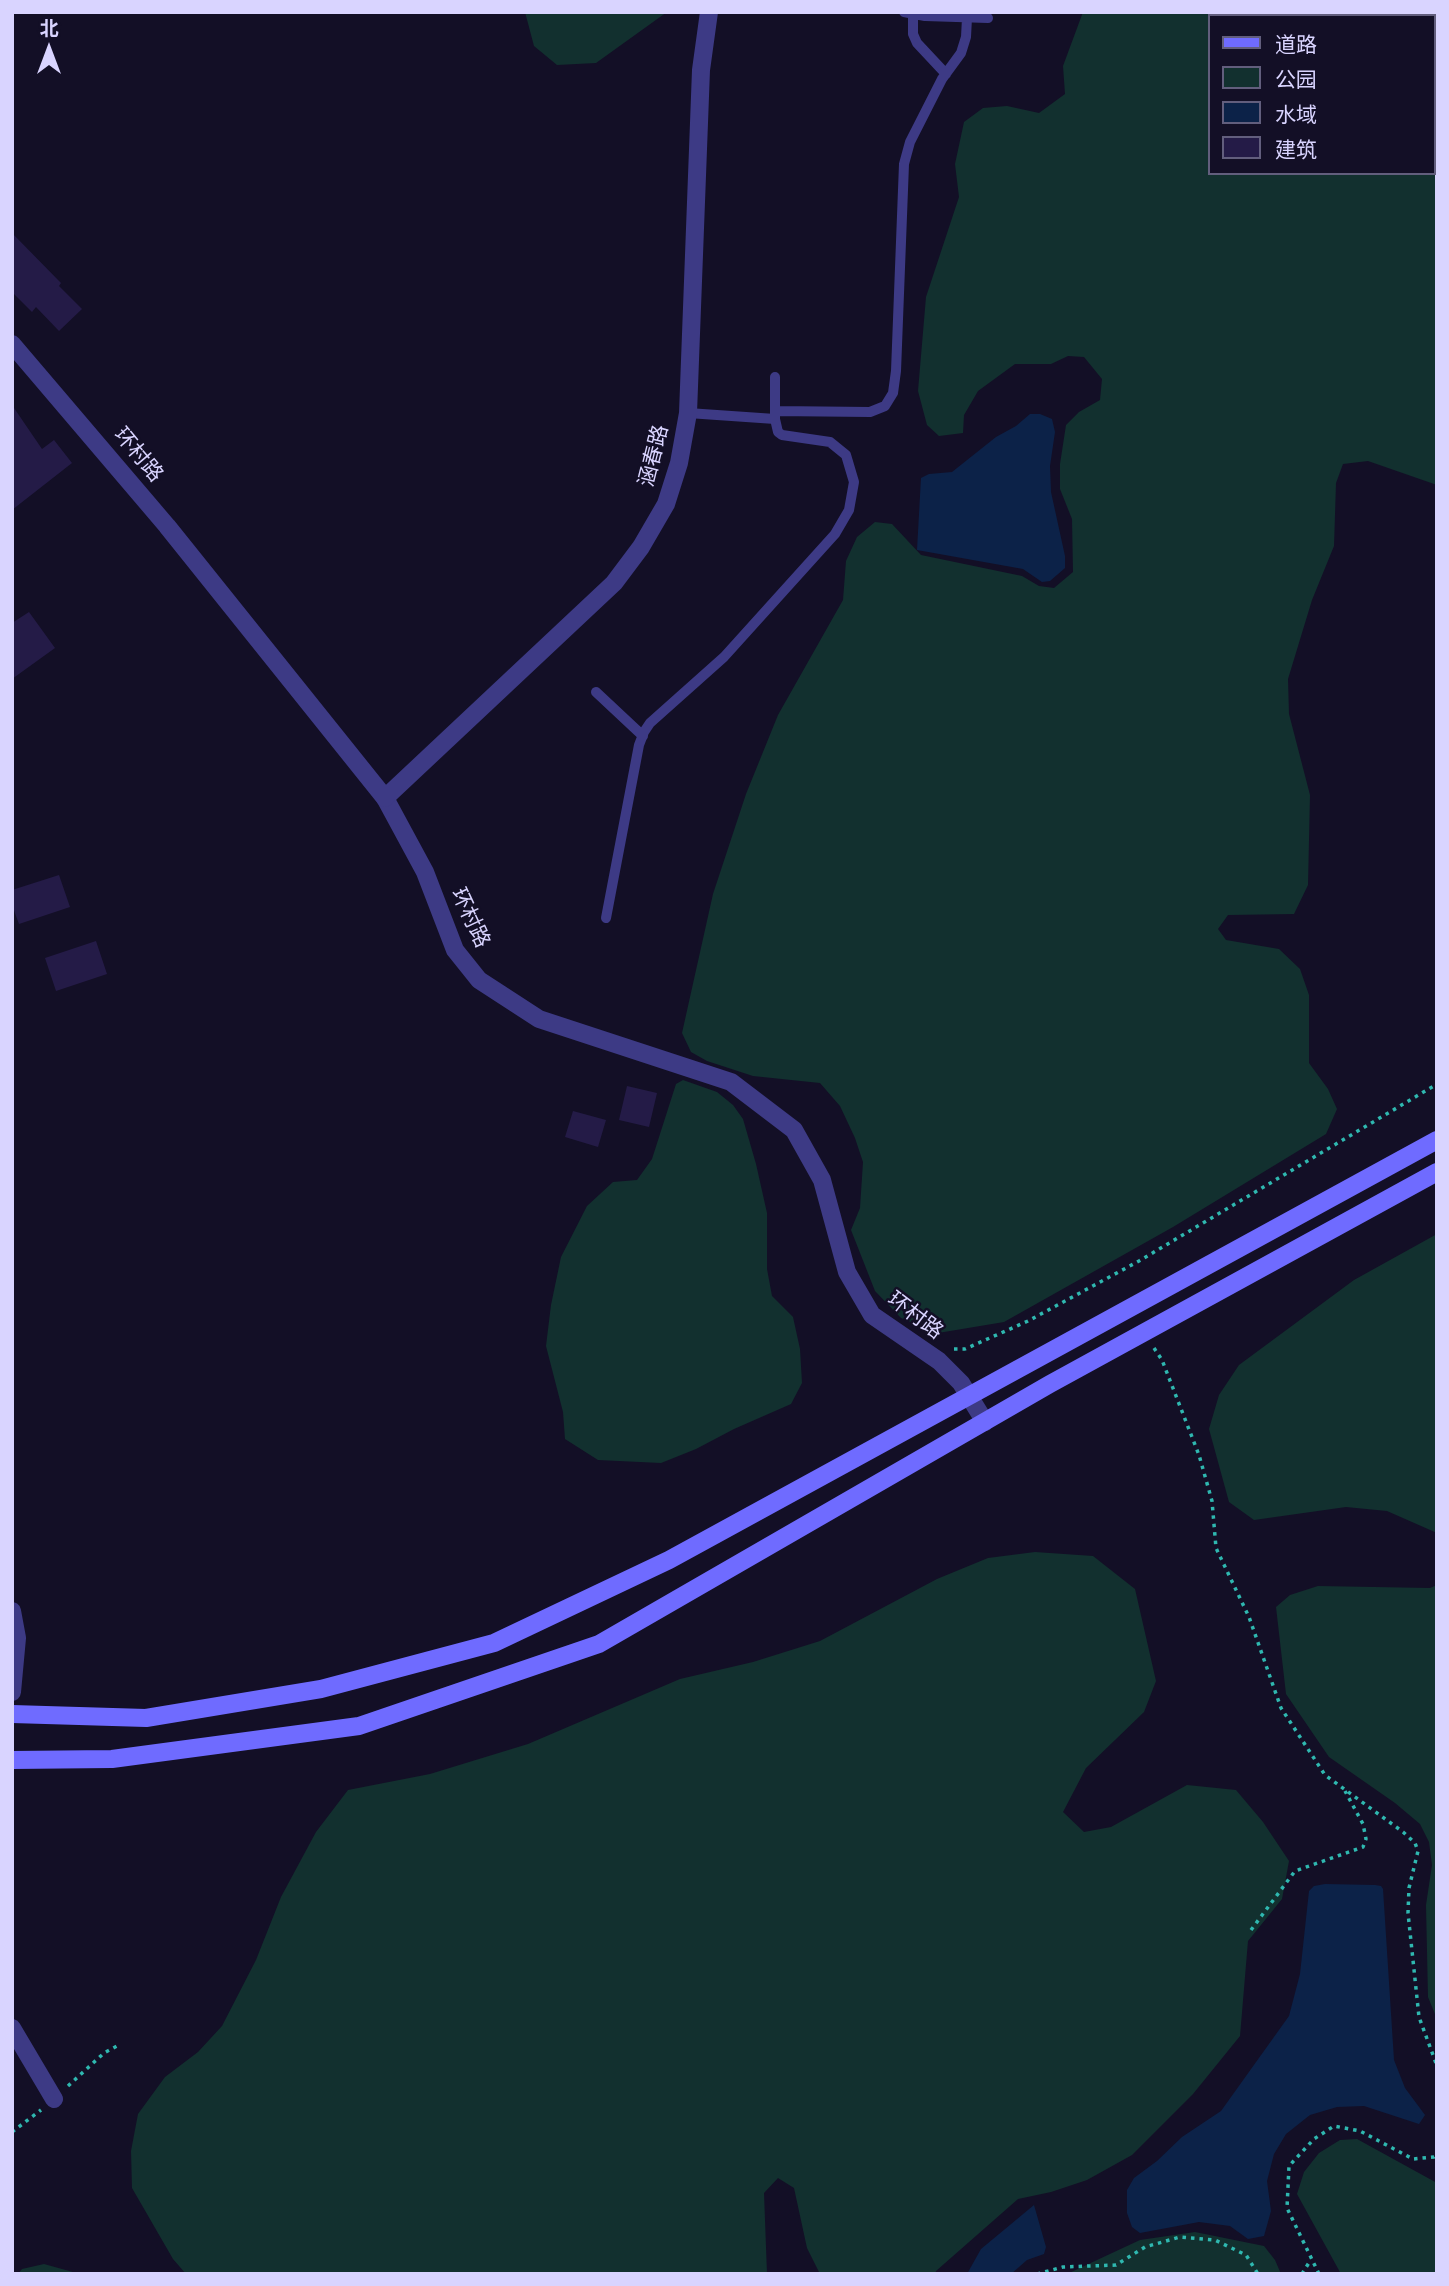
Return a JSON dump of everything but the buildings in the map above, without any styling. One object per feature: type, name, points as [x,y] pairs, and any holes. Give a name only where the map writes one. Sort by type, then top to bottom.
[{"type":"main road","points":[[12,1714],[145,1718],[321,1689],[494,1643],[669,1560],[1437,1140]]},
{"type":"main road","points":[[12,1760],[112,1759],[359,1726],[587,1648],[611,1637],[1144,1332],[1437,1172]]},
{"type":"street","name":"涵春路","points":[[385,798],[614,583],[641,547],[666,504],[679,463],[688,413],[701,70],[709,12]]},
{"type":"street","name":"环村路","points":[[12,344],[167,526],[385,798],[425,872],[455,950],[479,980],[539,1019],[731,1082],[794,1130],[822,1180],[848,1272],[872,1315],[939,1362],[970,1395],[985,1422]]},
{"type":"street","points":[[12,1611],[17,1638],[12,1692]]},
{"type":"street","points":[[12,2028],[54,2099]]},
{"type":"lane","points":[[946,74],[917,43],[909,13],[988,18]]},
{"type":"lane","points":[[688,413],[775,415],[870,412],[885,406],[892,393],[896,371],[904,164],[910,142],[946,74],[961,53],[966,37],[967,18]]},
{"type":"lane","points":[[606,918],[643,736],[650,723],[724,657],[835,534],[849,510],[854,482],[846,455],[830,442],[782,435],[778,432],[775,377]]},
{"type":"lane","points":[[596,692],[643,736]]},
{"type":"path","points":[[953,1349],[965,1349],[1028,1321],[1139,1261],[1437,1084]]},
{"type":"path","points":[[1144,1332],[1162,1360],[1199,1455],[1212,1501],[1216,1548],[1249,1617],[1281,1708],[1325,1775],[1415,1843],[1418,1851],[1409,1888],[1408,1913],[1419,2017],[1437,2066]]},
{"type":"path","points":[[1251,1930],[1295,1871],[1363,1847],[1366,1839],[1363,1824],[1344,1789]]},
{"type":"path","points":[[1319,2274],[1287,2208],[1289,2166],[1314,2139],[1334,2126],[1360,2131],[1413,2159],[1434,2157],[1437,2154]]},
{"type":"path","points":[[1037,2274],[1063,2266],[1116,2265],[1145,2247],[1180,2237],[1215,2240],[1246,2255],[1258,2274]]},
{"type":"path","points":[[1302,2274],[1311,2261]]},
{"type":"green space","points":[[525,12],[667,12],[596,63],[557,65],[534,46]]},
{"type":"green space","points":[[1083,12],[1437,12],[1437,485],[1368,461],[1343,464],[1336,483],[1334,546],[1312,600],[1288,679],[1289,714],[1310,795],[1308,885],[1294,914],[1228,915],[1218,929],[1226,940],[1279,949],[1300,969],[1309,995],[1309,1063],[1328,1089],[1337,1109],[1326,1134],[1173,1227],[1004,1322],[938,1333],[901,1318],[875,1291],[851,1230],[860,1208],[863,1162],[840,1106],[820,1083],[753,1076],[707,1061],[691,1052],[682,1033],[713,894],[746,794],[778,715],[843,600],[846,561],[857,537],[875,522],[892,524],[921,555],[1022,576],[1039,586],[1054,588],[1073,572],[1072,519],[1060,489],[1060,464],[1066,425],[1079,412],[1100,400],[1102,379],[1084,357],[1068,356],[1051,364],[1015,364],[978,391],[964,415],[963,433],[939,436],[927,425],[918,391],[926,297],[959,197],[955,164],[964,122],[983,108],[1007,106],[1039,113],[1065,94],[1063,66]]},
{"type":"green space","points":[[683,1080],[717,1092],[733,1105],[743,1119],[767,1213],[767,1269],[772,1296],[793,1317],[800,1349],[802,1383],[791,1404],[661,1463],[598,1460],[565,1439],[563,1412],[546,1346],[561,1257],[587,1206],[613,1182],[637,1180],[652,1159],[676,1084]]},
{"type":"green space","points":[[1437,1234],[1437,1533],[1387,1511],[1346,1507],[1254,1520],[1229,1502],[1209,1429],[1219,1395],[1239,1365],[1354,1280]]},
{"type":"green space","points":[[1035,1552],[1093,1556],[1135,1589],[1156,1681],[1144,1712],[1086,1768],[1063,1812],[1084,1832],[1111,1827],[1187,1785],[1236,1790],[1263,1822],[1289,1861],[1282,1899],[1248,1941],[1240,2036],[1193,2094],[1132,2155],[1087,2180],[1018,2199],[935,2274],[820,2274],[807,2248],[794,2188],[778,2178],[764,2193],[767,2274],[186,2274],[173,2259],[132,2188],[131,2151],[138,2114],[165,2077],[198,2052],[222,2026],[256,1960],[281,1897],[316,1832],[348,1790],[430,1774],[528,1744],[680,1679],[753,1662],[820,1641],[937,1579],[988,1558]]},
{"type":"green space","points":[[1437,1585],[1437,2019],[1428,1997],[1426,1905],[1432,1865],[1429,1842],[1420,1824],[1329,1757],[1286,1694],[1276,1607],[1290,1595],[1318,1586],[1430,1588]]},
{"type":"green space","points":[[1357,2139],[1437,2183],[1437,2274],[1341,2274],[1297,2194],[1304,2172],[1319,2153],[1340,2140]]},
{"type":"green space","points":[[1195,2232],[1264,2246],[1275,2260],[1281,2274],[1067,2274],[1140,2240]]},
{"type":"green space","points":[[44,2264],[80,2274],[18,2274],[22,2269]]},
{"type":"water","points":[[1030,414],[1040,414],[1052,419],[1055,432],[1050,466],[1051,492],[1065,556],[1065,568],[1050,581],[1042,582],[1023,569],[917,550],[921,478],[929,474],[952,472]]},
{"type":"water","points":[[1375,1885],[1383,1889],[1394,2060],[1405,2088],[1425,2115],[1419,2124],[1364,2106],[1337,2107],[1310,2115],[1286,2134],[1274,2154],[1267,2181],[1271,2211],[1264,2236],[1248,2239],[1230,2226],[1199,2222],[1140,2233],[1132,2227],[1127,2213],[1127,2190],[1134,2178],[1182,2137],[1221,2111],[1289,2016],[1300,1974],[1309,1891],[1314,1886]]},
{"type":"water","points":[[1034,2205],[1046,2247],[1044,2254],[1027,2260],[1011,2274],[967,2274],[981,2249]]}]
